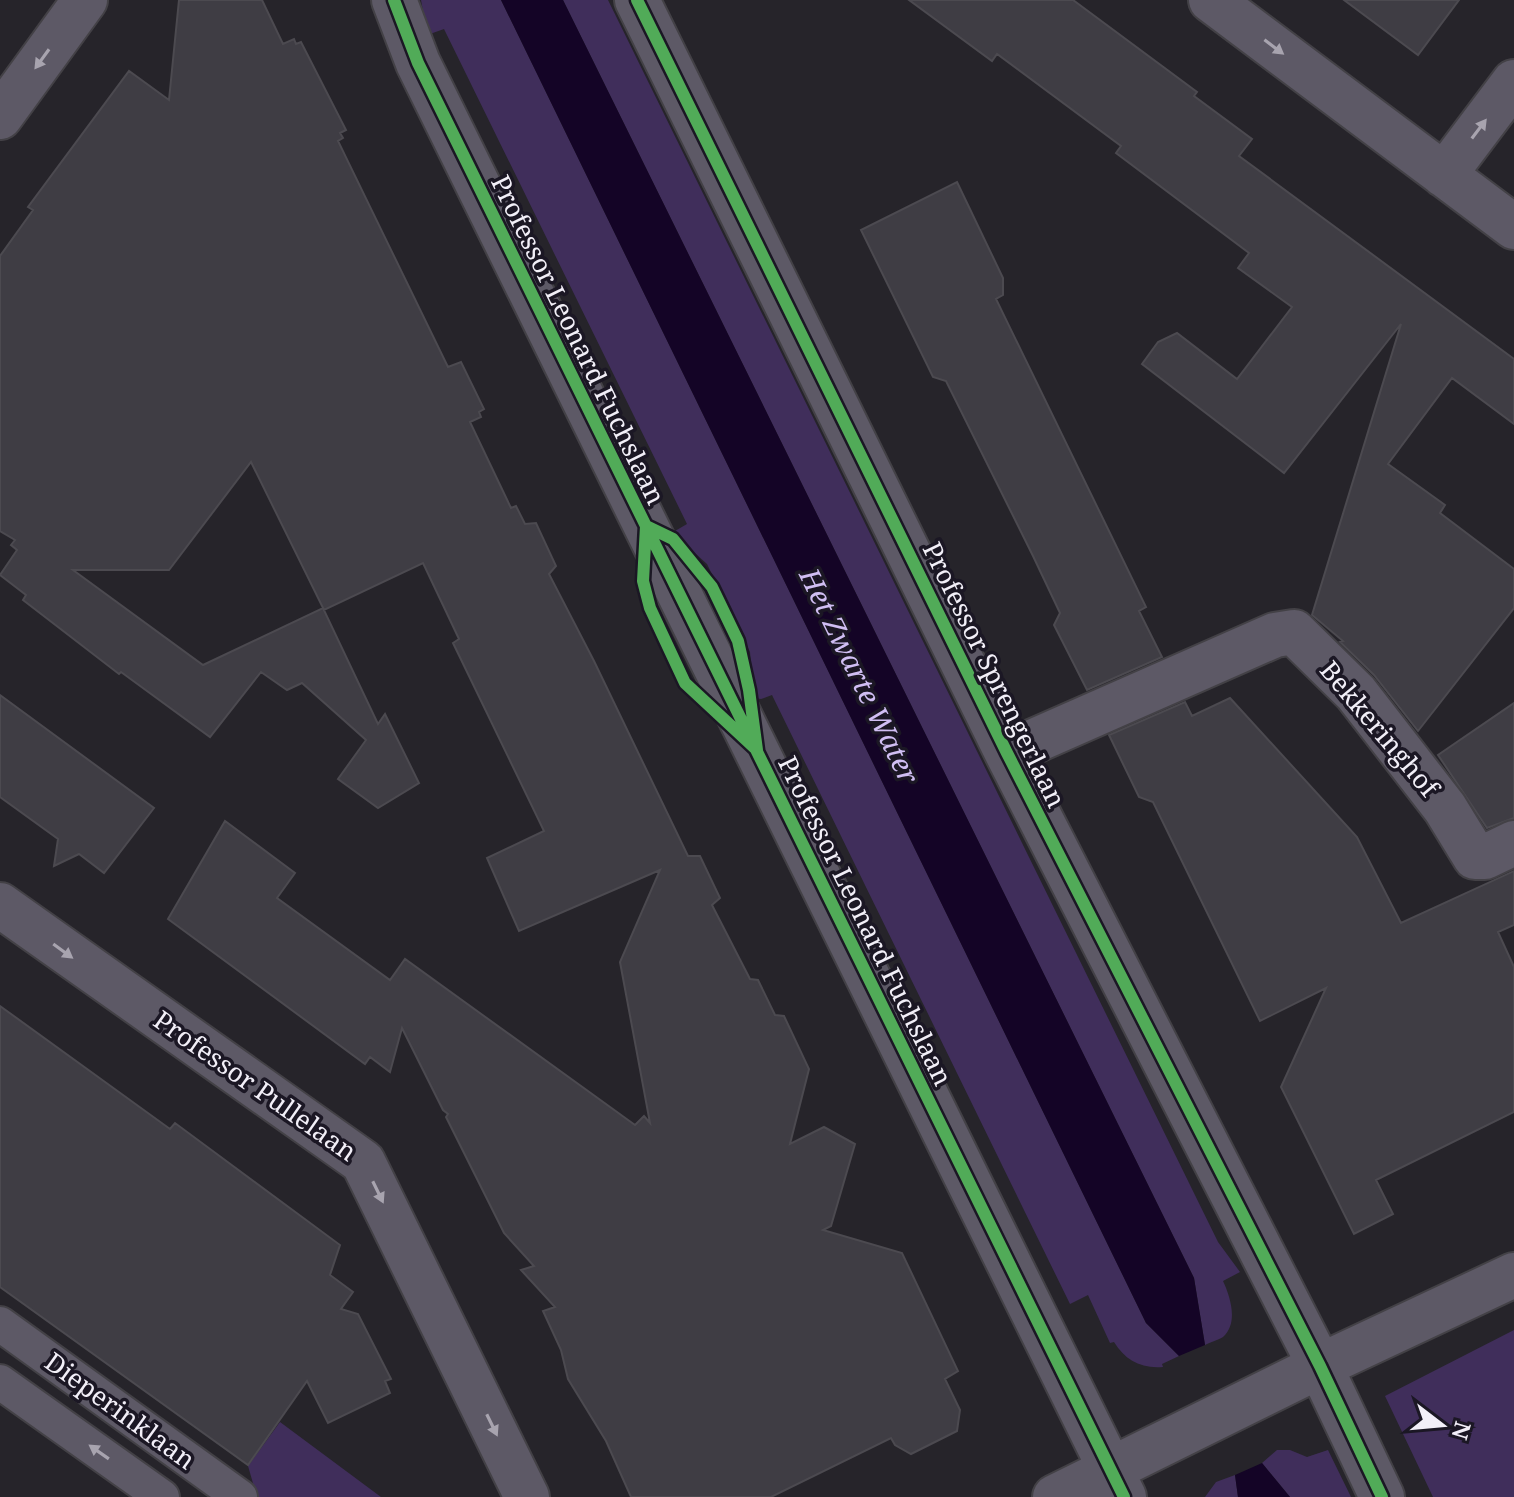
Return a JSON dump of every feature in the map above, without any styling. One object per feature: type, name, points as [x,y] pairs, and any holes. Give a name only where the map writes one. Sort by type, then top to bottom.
[{"type":"street","points":[[0,117],[85,0]]},
{"type":"street","name":"Professor Leonard Fuchslaan","points":[[380,0],[418,63],[1126,1474]]},
{"type":"street","name":"Professor Leonard Fuchslaan","points":[[394,0],[418,63]]},
{"type":"street","name":"Professor Sprengerlaan","points":[[637,0],[1007,753],[1320,1366],[1382,1497]]},
{"type":"street","points":[[1211,0],[1514,227]]},
{"type":"street","points":[[1444,175],[1514,82]]},
{"type":"street","name":"Bekkeringhof","points":[[1007,753],[1275,635],[1294,632],[1356,693],[1445,808],[1475,857],[1485,857],[1514,843]]},
{"type":"street","name":"Professor Pullelaan","points":[[0,905],[363,1162],[527,1497]]},
{"type":"street","points":[[1055,1497],[1126,1474],[1320,1366],[1514,1275]]},
{"type":"lane","name":"Dieperinklaan","points":[[0,1324],[240,1497]]},
{"type":"lane","points":[[0,1382],[162,1497]]},
{"type":"shaded area","points":[[421,0],[501,0],[1146,1323],[1179,1356],[1162,1364],[1163,1367],[1134,1362],[1114,1342],[1110,1343],[1088,1295],[1070,1304],[772,695],[754,698],[750,652],[707,564],[676,536],[675,531],[687,524],[444,29],[430,34],[426,27]]},
{"type":"shaded area","points":[[563,0],[608,0],[1218,1242],[1240,1272],[1223,1281],[1232,1317],[1228,1331],[1221,1338],[1205,1345],[1194,1278]]},
{"type":"shaded area","points":[[1514,1330],[1514,1497],[1433,1497],[1385,1396]]},
{"type":"shaded area","points":[[280,1422],[381,1497],[257,1497],[248,1466]]},
{"type":"shaded area","points":[[1277,1450],[1290,1450],[1307,1457],[1328,1450],[1351,1497],[1290,1497],[1262,1463]]},
{"type":"shaded area","points":[[1235,1475],[1238,1497],[1205,1497],[1216,1482]]},
{"type":"water","name":"Het Zwarte Water","points":[[501,0],[563,0],[1194,1278],[1205,1345],[1179,1356],[1146,1323]]},
{"type":"water","points":[[1262,1463],[1290,1497],[1238,1497],[1235,1475]]},
{"type":"building","points":[[179,0],[262,0],[283,44],[294,39],[296,44],[301,42],[346,130],[340,133],[343,138],[338,141],[448,367],[461,362],[484,409],[479,412],[481,417],[470,422],[511,508],[516,506],[525,524],[536,523],[556,566],[549,574],[688,856],[700,856],[720,898],[712,905],[750,979],[758,980],[775,1015],[784,1016],[809,1069],[790,1144],[824,1127],[855,1144],[831,1226],[823,1230],[902,1253],[958,1371],[945,1379],[960,1410],[957,1431],[911,1454],[895,1445],[891,1438],[771,1497],[631,1497],[606,1441],[568,1379],[561,1350],[543,1311],[555,1307],[521,1270],[534,1266],[504,1233],[446,1117],[448,1114],[443,1110],[402,1028],[390,1072],[370,1057],[365,1064],[168,919],[225,821],[295,873],[277,898],[390,980],[405,959],[635,1125],[644,1116],[650,1123],[620,962],[660,870],[519,931],[487,858],[544,831],[453,643],[459,639],[423,563],[324,610],[251,462],[169,570],[73,570],[203,665],[323,608],[378,724],[385,714],[419,783],[378,808],[338,779],[366,740],[302,683],[287,690],[261,672],[210,737],[121,672],[119,674],[23,600],[26,595],[0,575],[17,550],[11,545],[15,540],[0,531],[0,256],[33,210],[28,207],[129,71],[169,100]]},
{"type":"building","points":[[909,0],[1073,0],[1197,92],[1194,96],[1252,139],[1239,156],[1514,359],[1514,424],[1452,378],[1388,464],[1445,505],[1440,513],[1514,569],[1514,608],[1418,731],[1374,675],[1340,642],[1343,641],[1312,615],[1401,324],[1284,473],[1142,364],[1158,342],[1177,333],[1237,379],[1292,307],[1238,268],[1249,253],[1116,153],[1121,146],[997,54],[992,61]]},
{"type":"building","points":[[1344,0],[1459,0],[1418,55]]},
{"type":"building","points":[[957,182],[1003,278],[1003,295],[996,299],[1146,607],[1139,611],[1162,657],[1087,690],[1054,625],[1060,613],[1033,556],[946,381],[933,377],[861,230]]},
{"type":"building","points":[[0,695],[154,808],[104,873],[79,854],[54,866],[58,839],[0,797]]},
{"type":"building","points":[[1230,698],[1357,837],[1401,923],[1514,871],[1514,925],[1498,932],[1514,967],[1514,1112],[1376,1180],[1393,1214],[1354,1234],[1281,1087],[1326,988],[1260,1021],[1153,802],[1139,797],[1109,735],[1185,702],[1192,716]]},
{"type":"building","points":[[1514,703],[1514,818],[1487,828],[1438,755]]},
{"type":"building","points":[[0,1006],[170,1129],[175,1123],[340,1245],[330,1275],[353,1292],[341,1309],[358,1314],[391,1379],[385,1381],[390,1393],[328,1423],[307,1381],[248,1465],[0,1287]]},
{"type":"cycle path","points":[[394,0],[418,63],[1124,1497]]},
{"type":"cycle path","points":[[637,0],[1007,753],[1320,1366],[1382,1497]]},
{"type":"cycle path","points":[[646,526],[673,539],[712,587],[738,641],[749,690],[757,750],[685,683],[650,608],[643,581],[646,526]]}]
